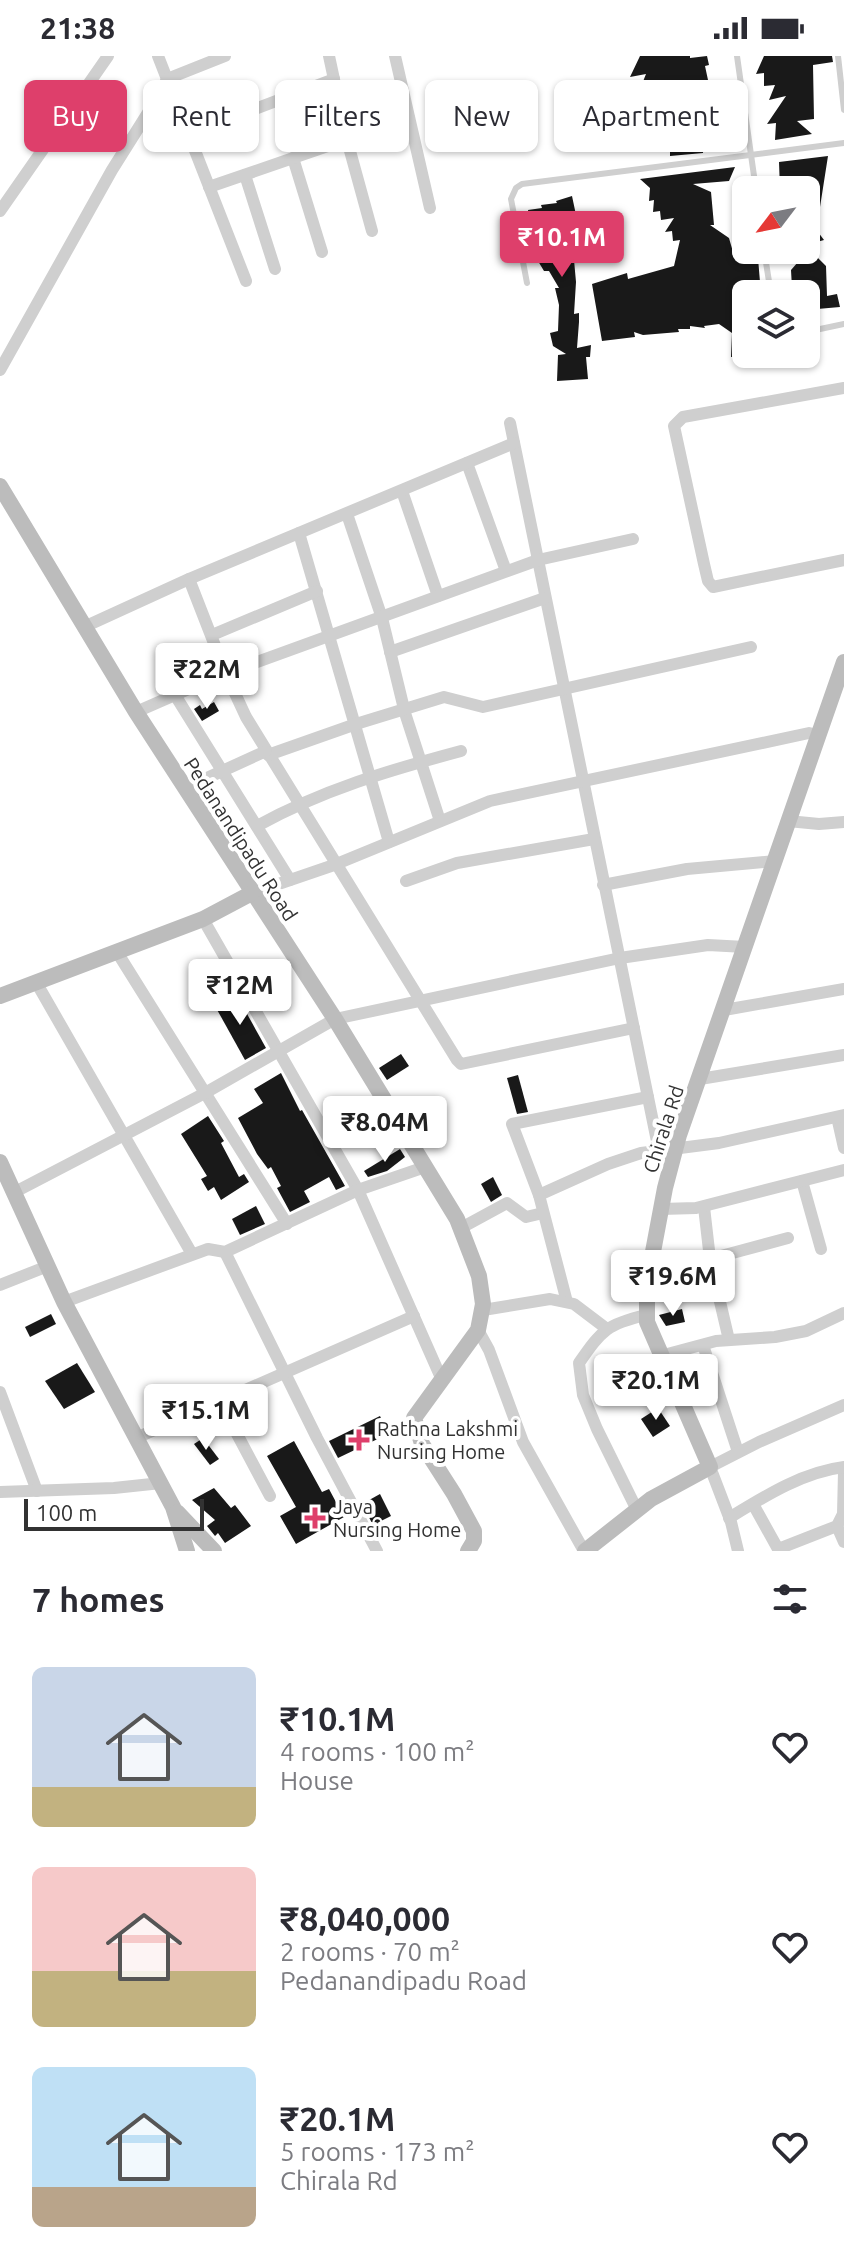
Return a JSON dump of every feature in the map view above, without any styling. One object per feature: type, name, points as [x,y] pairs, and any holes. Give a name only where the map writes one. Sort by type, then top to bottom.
[{"type":"main road","name":"Pedanandipadu Road","points":[[0,486],[136,712],[335,1019],[461,1228],[479,1276],[483,1310],[478,1330],[414,1418],[422,1444],[474,1531],[474,1541],[468,1551]]},
{"type":"main road","name":"Chirala Rd","points":[[710,1467],[650,1333],[646,1315],[667,1151],[700,1079],[844,662]]},
{"type":"main road","points":[[0,996],[203,919],[252,893]]},
{"type":"main road","points":[[2,1172],[15,1192],[64,1302],[173,1507],[187,1551]]},
{"type":"main road","points":[[584,1551],[651,1499],[710,1467]]},
{"type":"main road","points":[[173,1507],[214,1551]]},
{"type":"street","points":[[0,211],[108,56]]},
{"type":"street","points":[[158,56],[167,79]]},
{"type":"street","points":[[259,107],[334,79],[329,56]]},
{"type":"street","points":[[395,56],[400,80]]},
{"type":"street","points":[[0,370],[5,350],[167,79],[221,57]]},
{"type":"street","points":[[409,118],[430,208]]},
{"type":"street","points":[[196,152],[246,281]]},
{"type":"street","points":[[209,187],[311,152]]},
{"type":"street","points":[[350,152],[372,231]]},
{"type":"street","points":[[293,158],[322,252]]},
{"type":"street","points":[[245,175],[275,269]]},
{"type":"street","points":[[844,388],[694,415],[679,419],[674,426],[708,581],[713,587],[844,560]]},
{"type":"street","points":[[510,423],[648,1097],[667,1151]]},
{"type":"street","points":[[84,627],[189,579],[514,443]]},
{"type":"street","points":[[467,463],[506,571]]},
{"type":"street","points":[[402,491],[438,596]]},
{"type":"street","points":[[347,514],[382,618],[404,708],[440,821]]},
{"type":"street","points":[[299,533],[389,842]]},
{"type":"street","points":[[136,712],[226,674],[506,571],[538,560],[633,539]]},
{"type":"street","points":[[189,579],[246,717],[334,865],[461,1064],[634,1028]]},
{"type":"street","points":[[212,635],[317,591]]},
{"type":"street","points":[[390,652],[545,598]]},
{"type":"street","points":[[185,788],[267,753],[444,697],[483,707],[751,647]]},
{"type":"street","points":[[175,695],[290,880]]},
{"type":"street","points":[[252,893],[334,865],[490,801],[809,733],[818,735]]},
{"type":"street","points":[[257,826],[297,804],[370,776],[461,751]]},
{"type":"street","points":[[788,821],[819,824],[844,822]]},
{"type":"street","points":[[406,881],[457,863],[594,839]]},
{"type":"street","points":[[603,885],[687,869],[775,861]]},
{"type":"street","points":[[203,919],[358,1190],[442,1380]]},
{"type":"street","points":[[15,1192],[205,1093],[277,1049],[335,1019],[620,958],[708,945],[745,947]]},
{"type":"street","points":[[117,952],[287,1224]]},
{"type":"street","points":[[36,982],[192,1254]]},
{"type":"street","points":[[724,1010],[844,989]]},
{"type":"street","points":[[700,1079],[844,1055]]},
{"type":"street","points":[[567,1302],[539,1195],[512,1124],[648,1097]]},
{"type":"street","points":[[539,1195],[641,1153],[719,1143],[840,1116],[844,1148]]},
{"type":"street","points":[[64,1302],[208,1249],[225,1252],[358,1190],[425,1167]]},
{"type":"street","points":[[661,1209],[704,1207],[844,1170]]},
{"type":"street","points":[[802,1181],[821,1249]]},
{"type":"street","points":[[461,1228],[507,1203],[526,1217],[543,1213]]},
{"type":"street","points":[[704,1207],[710,1259],[729,1340]]},
{"type":"street","points":[[650,1272],[788,1238]]},
{"type":"street","points":[[225,1252],[377,1551]]},
{"type":"street","points":[[0,1285],[48,1266]]},
{"type":"street","points":[[483,1310],[550,1299],[574,1304],[607,1329]]},
{"type":"street","points":[[660,1356],[729,1340],[806,1331],[844,1313]]},
{"type":"street","points":[[637,1510],[583,1395],[579,1363],[598,1336],[616,1322],[646,1315]]},
{"type":"street","points":[[136,1438],[414,1316]]},
{"type":"street","points":[[478,1330],[489,1350],[523,1442],[584,1551]]},
{"type":"street","points":[[703,1345],[738,1452]]},
{"type":"street","points":[[0,1392],[37,1491]]},
{"type":"street","points":[[220,1402],[270,1496]]},
{"type":"street","points":[[738,1551],[710,1467],[844,1405]]},
{"type":"street","points":[[729,1518],[753,1504],[821,1470],[844,1470],[843,1514],[837,1526],[778,1549],[753,1504]]},
{"type":"street","points":[[0,1492],[161,1483]]},
{"type":"street","points":[[837,1526],[844,1541]]},
{"type":"lane","points":[[737,56],[754,176]]},
{"type":"lane","points":[[838,56],[844,110]]},
{"type":"lane","points":[[527,283],[511,199],[516,188],[532,183],[844,143]]},
{"type":"lane","points":[[820,329],[844,324]]},
{"type":"building","points":[[640,56],[707,56],[709,65],[705,66],[708,80],[644,80],[646,74],[630,77]]},
{"type":"building","points":[[764,56],[832,56],[833,62],[813,65],[814,119],[797,121],[812,134],[775,140],[776,123],[767,124],[786,96],[769,100],[775,85],[764,86],[764,73],[756,74]]},
{"type":"building","points":[[670,152],[703,152],[703,153],[670,156]]},
{"type":"building","points":[[828,156],[820,207],[820,176],[780,176],[779,162]]},
{"type":"building","points":[[735,167],[729,181],[693,184],[711,192],[714,225],[710,225],[729,238],[732,264],[758,264],[760,280],[732,280],[732,333],[719,324],[705,328],[690,326],[690,329],[678,329],[679,332],[643,335],[634,332],[635,337],[602,341],[592,284],[627,273],[628,279],[674,266],[680,240],[673,241],[672,231],[665,232],[674,218],[661,220],[660,211],[653,212],[654,200],[649,201],[650,188],[640,179]]},
{"type":"building","points":[[572,196],[583,248],[573,249],[576,282],[574,314],[579,313],[577,348],[591,345],[590,357],[586,357],[588,379],[557,381],[558,355],[566,354],[553,346],[550,333],[558,331],[559,305],[555,288],[559,288],[535,256],[528,210]]},
{"type":"building","points":[[820,260],[826,266],[827,296],[837,294],[840,307],[820,309],[820,280],[792,280],[791,270],[796,264],[820,264]]},
{"type":"building","points":[[214,702],[219,711],[202,721],[194,709],[200,705],[202,709]]},
{"type":"building","points":[[236,994],[266,1048],[245,1060],[215,1006]]},
{"type":"building","points":[[401,1054],[409,1066],[387,1080],[379,1068]]},
{"type":"building","points":[[281,1073],[345,1186],[336,1190],[329,1177],[304,1191],[310,1202],[290,1212],[277,1188],[281,1186],[271,1167],[268,1169],[257,1154],[238,1118],[263,1103],[254,1089]]},
{"type":"building","points":[[518,1075],[528,1112],[517,1114],[507,1078]]},
{"type":"building","points":[[208,1116],[224,1141],[221,1143],[239,1177],[244,1174],[249,1182],[221,1200],[214,1187],[208,1191],[201,1179],[207,1176],[181,1134]]},
{"type":"building","points":[[400,1149],[405,1157],[387,1171],[368,1177],[364,1171]]},
{"type":"building","points":[[493,1177],[502,1195],[491,1202],[481,1184]]},
{"type":"building","points":[[256,1206],[265,1224],[240,1235],[232,1219]]},
{"type":"building","points":[[682,1309],[685,1322],[666,1326],[659,1315]]},
{"type":"building","points":[[51,1314],[56,1324],[30,1337],[25,1327]]},
{"type":"building","points":[[77,1363],[95,1392],[64,1409],[45,1381]]},
{"type":"building","points":[[658,1408],[670,1426],[653,1437],[641,1419]]},
{"type":"building","points":[[380,1416],[388,1434],[338,1458],[329,1441]]},
{"type":"building","points":[[203,1438],[219,1459],[210,1465],[194,1444]]},
{"type":"building","points":[[294,1441],[322,1492],[329,1489],[344,1517],[296,1544],[280,1516],[296,1507],[267,1456]]},
{"type":"building","points":[[214,1488],[231,1508],[235,1505],[251,1526],[225,1543],[218,1533],[215,1536],[207,1526],[215,1520],[192,1500]]},
{"type":"building","points":[[380,1494],[391,1516],[373,1525],[362,1504]]},
{"type":"place","name":"Rathna Lakshmi Nursing Home","points":[[359,1440]]},
{"type":"place","name":"Jaya Nursing Home","points":[[315,1518]]}]
